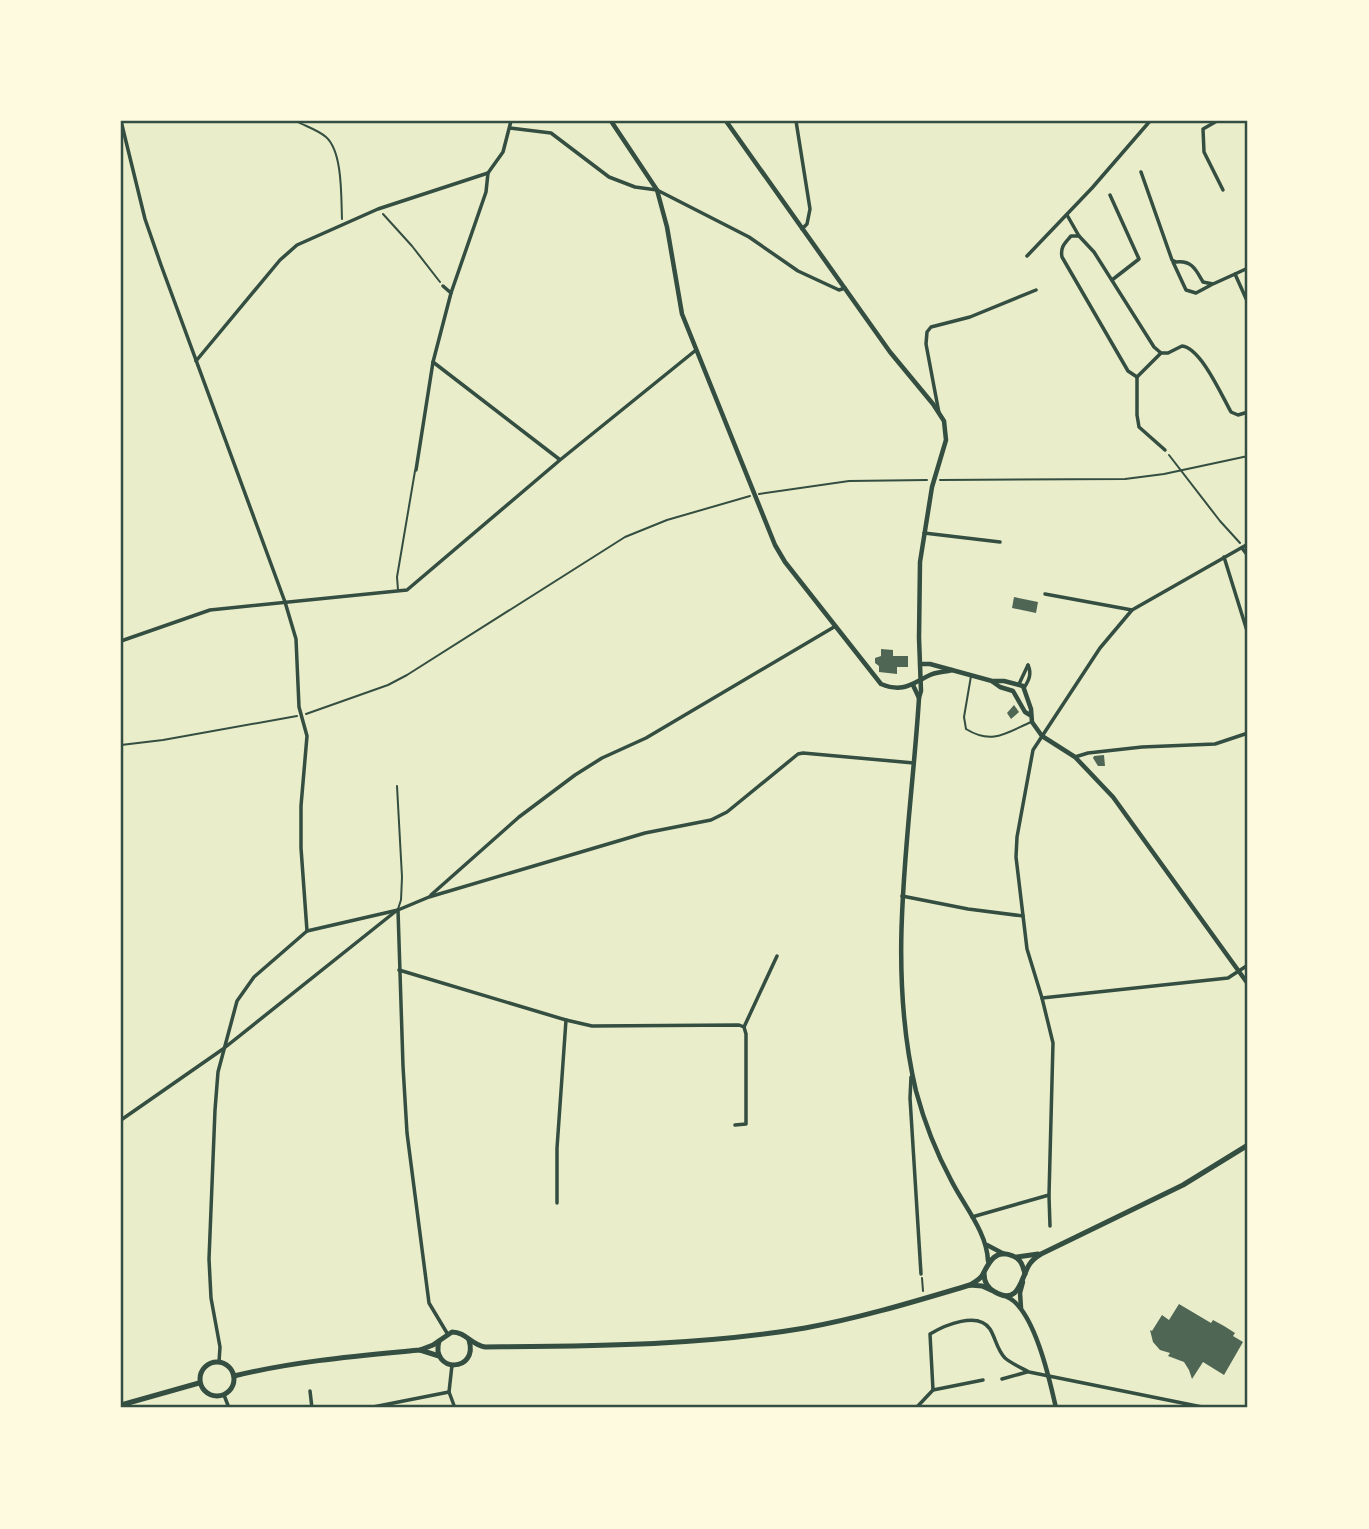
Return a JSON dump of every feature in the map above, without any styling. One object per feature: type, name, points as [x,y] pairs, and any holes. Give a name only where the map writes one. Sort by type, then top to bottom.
[{"type":"main road","points":[[234,1376],[336,1357],[420,1350],[439,1341],[447,1333],[457,1332],[485,1347],[686,1342],[832,1323],[970,1285],[982,1286],[1005,1295],[1016,1291],[1031,1261],[1041,1254],[1183,1185],[1248,1145]]},
{"type":"main road","points":[[970,1285],[984,1273],[988,1261],[993,1257],[1041,1254]]},
{"type":"main road","points":[[1010,1255],[1022,1264],[1024,1278]]},
{"type":"main road","points":[[984,1273],[991,1290]]},
{"type":"main road","points":[[468,1358],[471,1349],[469,1340]]},
{"type":"main road","points":[[439,1341],[439,1356],[452,1365],[461,1363],[485,1347]]},
{"type":"main road","points":[[420,1350],[439,1356]]},
{"type":"main road","points":[[213,1362],[229,1366],[234,1376],[233,1385],[224,1395],[209,1395],[199,1377],[204,1368],[213,1362]]},
{"type":"main road","points":[[121,1405],[200,1383]]},
{"type":"street","points":[[121,121],[145,219],[285,602],[296,639],[299,707],[308,747],[301,806],[307,931]]},
{"type":"street","points":[[416,470],[433,362],[451,292],[486,192],[488,173],[502,152],[511,121]]},
{"type":"street","points":[[611,121],[657,190],[667,227],[679,298],[696,349],[754,495],[785,562],[881,684],[899,688],[917,684],[930,675],[952,670]]},
{"type":"street","points":[[726,121],[895,358],[944,421],[946,440],[935,475],[920,562],[920,664],[917,684],[919,698],[902,896],[902,1001],[912,1069],[931,1135],[951,1180],[986,1244],[988,1261]]},
{"type":"street","points":[[796,121],[810,209],[807,224],[802,229]]},
{"type":"street","points":[[1027,256],[1150,121]]},
{"type":"street","points":[[1217,121],[1203,129],[1202,146],[1223,190]]},
{"type":"street","points":[[510,128],[551,133],[609,177],[635,187],[657,190],[749,237],[798,271],[839,290],[845,288]]},
{"type":"street","points":[[1141,172],[1172,260],[1186,290],[1196,293],[1248,268]]},
{"type":"street","points":[[196,361],[280,260],[297,245],[378,208],[488,173]]},
{"type":"street","points":[[1110,195],[1139,259],[1112,281]]},
{"type":"street","points":[[1066,215],[1079,236],[1094,252],[1154,347],[1161,353],[1168,353],[1182,346],[1190,348],[1209,372],[1231,412],[1238,415],[1248,412]]},
{"type":"street","points":[[1079,236],[1071,236],[1065,243],[1062,257],[1128,371],[1137,376]]},
{"type":"street","points":[[1172,260],[1186,261],[1192,265],[1203,282],[1213,284]]},
{"type":"street","points":[[1234,274],[1248,303]]},
{"type":"street","points":[[443,286],[451,292]]},
{"type":"street","points":[[939,413],[926,344],[930,327],[970,317],[1036,290]]},
{"type":"street","points":[[121,641],[209,610],[407,590],[559,460],[696,349]]},
{"type":"street","points":[[1161,353],[1137,376],[1137,415],[1139,426],[1165,450]]},
{"type":"street","points":[[433,362],[559,460]]},
{"type":"street","points":[[924,533],[1000,542]]},
{"type":"street","points":[[1050,1226],[1053,1043],[1030,963],[1016,857],[1017,837],[1033,750],[1100,648],[1132,610],[1248,544]]},
{"type":"street","points":[[1241,548],[1248,556]]},
{"type":"street","points":[[1224,557],[1248,634]]},
{"type":"street","points":[[1045,594],[1132,610]]},
{"type":"street","points":[[429,897],[519,817],[575,775],[603,758],[646,738],[834,627]]},
{"type":"street","points":[[920,664],[930,664],[992,681],[1000,687],[1018,689],[1029,680],[1028,665],[1018,689],[1025,712],[1030,715]]},
{"type":"street","points":[[1018,689],[1031,709],[1032,722],[1042,736],[1075,757],[1113,797],[1248,984]]},
{"type":"street","points":[[1075,757],[1142,747],[1215,744],[1248,733]]},
{"type":"street","points":[[219,1362],[220,1347],[211,1298],[209,1259],[216,1093],[232,1014],[245,988],[271,960],[307,931],[398,910],[429,897],[645,833],[711,820],[727,812],[803,752],[915,763]]},
{"type":"street","points":[[902,896],[1023,916]]},
{"type":"street","points":[[398,910],[407,1133],[429,1303],[447,1333]]},
{"type":"street","points":[[121,1120],[223,1049],[398,910]]},
{"type":"street","points":[[741,1026],[777,956]]},
{"type":"street","points":[[1042,998],[1228,978],[1248,965]]},
{"type":"street","points":[[399,970],[592,1026],[741,1026]]},
{"type":"street","points":[[557,1203],[557,1148],[566,1020]]},
{"type":"street","points":[[734,1125],[746,1125],[746,1034],[741,1026]]},
{"type":"street","points":[[912,1069],[910,1098],[921,1274]]},
{"type":"street","points":[[972,1217],[1049,1195]]},
{"type":"street","points":[[986,1244],[996,1251],[1010,1255]]},
{"type":"street","points":[[1024,1278],[1020,1293],[1021,1308],[1049,1376],[1056,1408]]},
{"type":"street","points":[[999,1294],[1013,1300],[1021,1308]]},
{"type":"street","points":[[933,1390],[930,1334],[971,1320],[979,1320],[991,1331],[996,1345],[1007,1360],[1029,1372],[1207,1408]]},
{"type":"street","points":[[452,1365],[449,1392],[455,1408]]},
{"type":"street","points":[[1002,1379],[1029,1372]]},
{"type":"street","points":[[916,1408],[933,1390],[983,1380]]},
{"type":"street","points":[[310,1391],[312,1408]]},
{"type":"street","points":[[368,1408],[449,1392]]},
{"type":"street","points":[[224,1395],[229,1408]]},
{"type":"lane","points":[[398,592],[397,577],[416,470]]},
{"type":"lane","points":[[971,675],[964,717],[967,729],[984,737],[996,737],[1032,722]]},
{"type":"lane","points":[[397,786],[402,877],[398,910]]},
{"type":"path","points":[[296,121],[327,138],[335,152],[339,171],[342,224]]},
{"type":"path","points":[[378,208],[443,286]]},
{"type":"path","points":[[1165,450],[1241,548]]},
{"type":"path","points":[[943,480],[1125,479],[1182,471],[1248,456]]},
{"type":"path","points":[[121,745],[295,717],[388,685],[426,664],[625,537],[667,520],[754,495],[849,481],[923,479]]},
{"type":"path","points":[[921,1274],[923,1291]]},
{"type":"building","points":[[1014,597],[1038,602],[1036,613],[1012,608]]},
{"type":"building","points":[[881,649],[893,650],[893,656],[908,656],[908,667],[897,667],[897,674],[879,672],[875,658],[881,656]]},
{"type":"building","points":[[1014,705],[1019,712],[1011,719],[1007,713]]},
{"type":"building","points":[[1104,755],[1105,766],[1098,766],[1094,756]]},
{"type":"building","points":[[1179,1304],[1211,1323],[1213,1320],[1224,1326],[1243,1342],[1224,1375],[1203,1362],[1192,1379],[1184,1362],[1168,1356],[1170,1353],[1160,1350],[1153,1342],[1150,1330],[1152,1331],[1162,1315],[1169,1320]]}]
